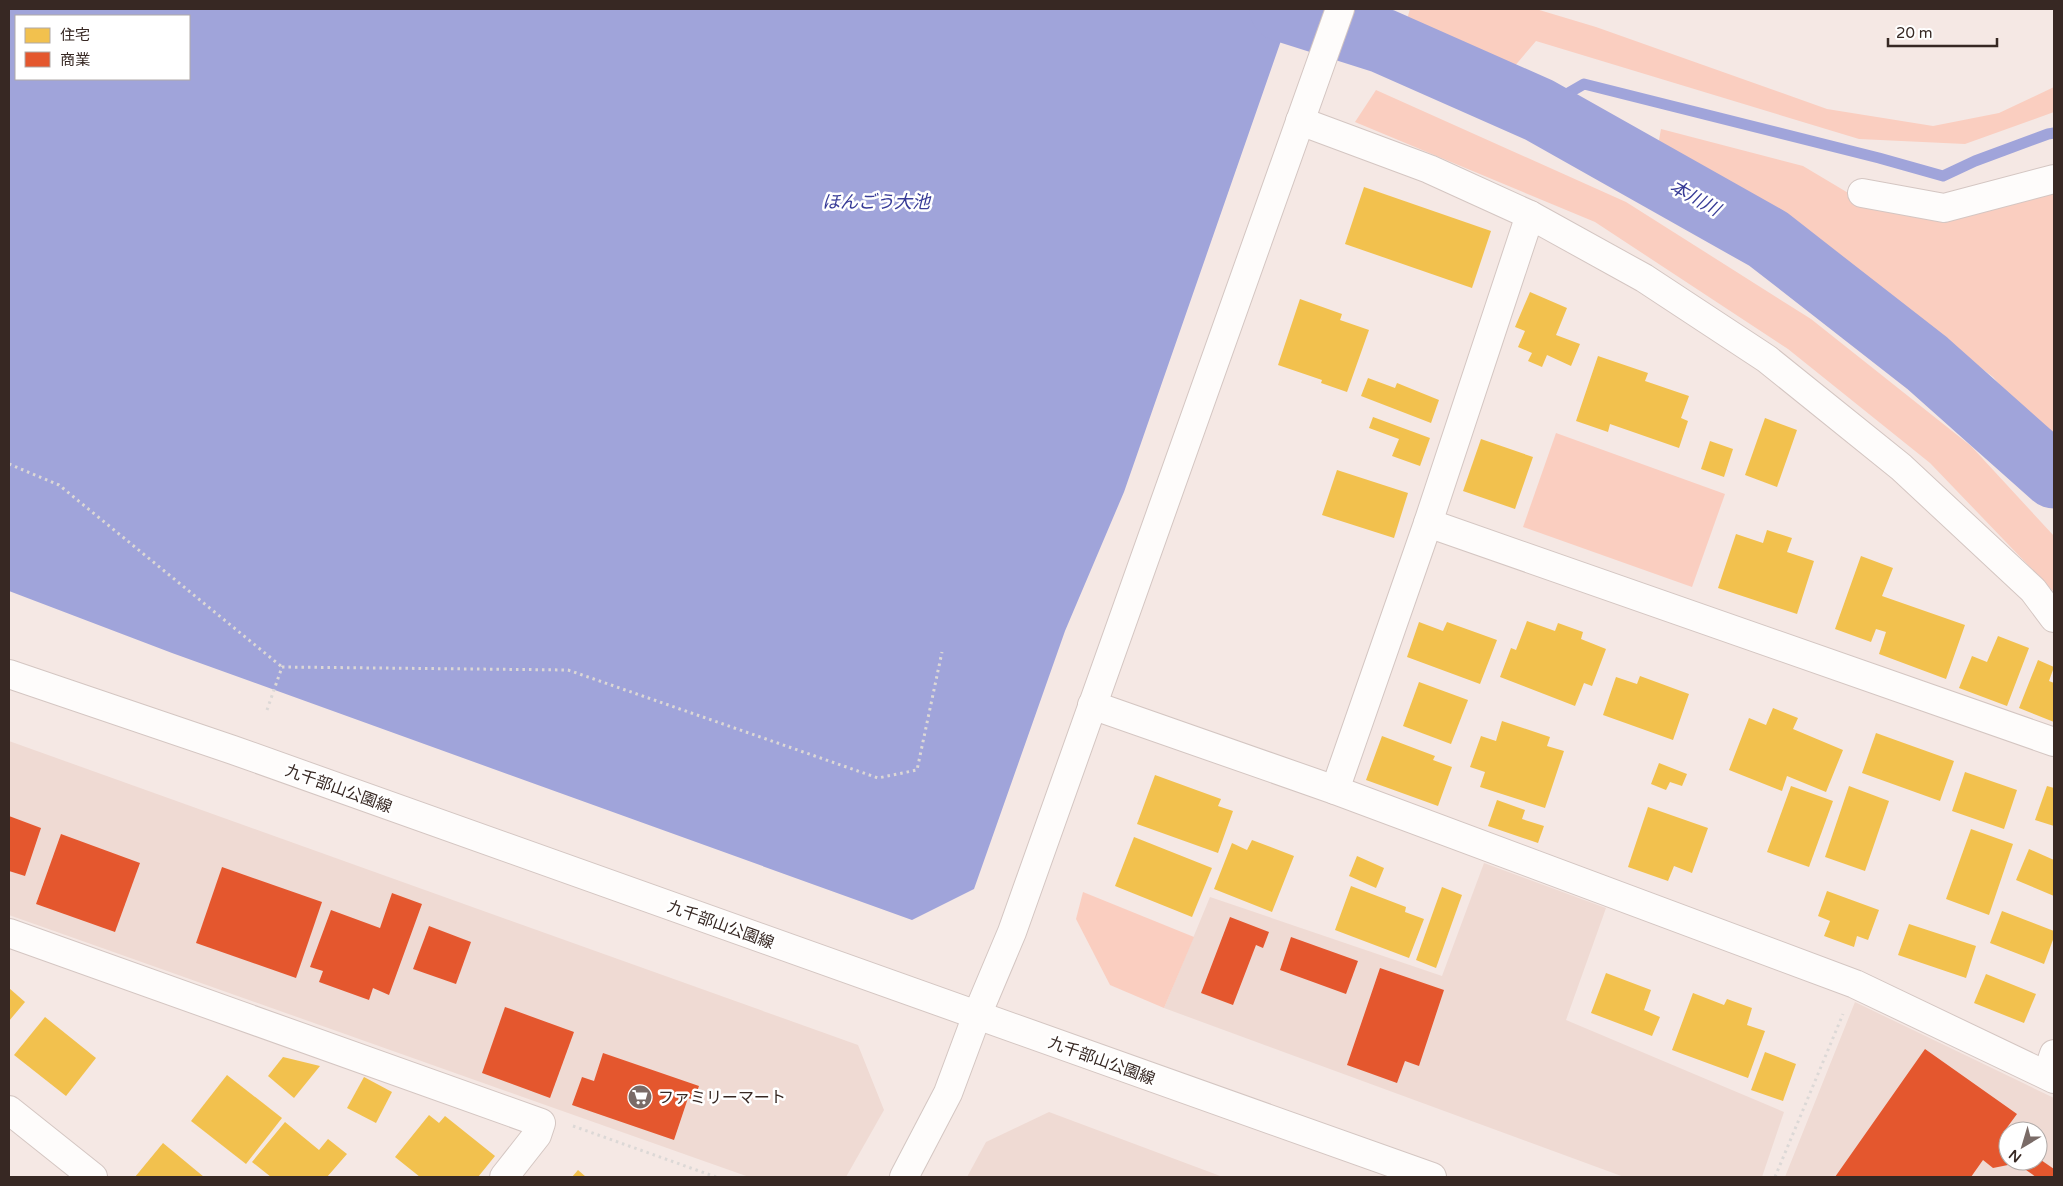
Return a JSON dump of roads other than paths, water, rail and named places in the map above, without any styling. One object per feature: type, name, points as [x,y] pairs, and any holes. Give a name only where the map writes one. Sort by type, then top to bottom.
[{"type":"street","points":[[904,1177],[948,1093],[977,1015],[1012,932],[1340,9]]},
{"type":"street","points":[[1300,121],[1429,168],[1530,214],[1644,278],[1767,359],[1901,468],[2033,590],[2054,618]]},
{"type":"street","points":[[1862,193],[1944,208],[2054,179]]},
{"type":"street","points":[[1335,790],[1428,523],[1530,214]]},
{"type":"street","points":[[1428,523],[2054,742]]},
{"type":"street","name":"九千部山公園線","points":[[9,674],[233,750],[1432,1177]]},
{"type":"street","points":[[1092,705],[1335,790],[1855,984],[2052,1070]]},
{"type":"street","points":[[9,934],[541,1123],[538,1135],[504,1177]]},
{"type":"street","points":[[9,1110],[93,1177]]},
{"type":"water","name":"ほんごう大池","points":[[9,9],[1292,9],[1124,492],[1065,631],[974,889],[912,920],[172,653],[9,591]]},
{"type":"waterway","name":"本川川","points":[[1282,9],[1383,41],[1539,110],[1768,239],[1927,363],[2054,476]]},
{"type":"waterway","points":[[1539,110],[1584,84],[1879,158],[1943,176],[1975,161],[2054,133]]},
{"type":"place","name":"ファミリーマート","points":[[640,1097]]}]
